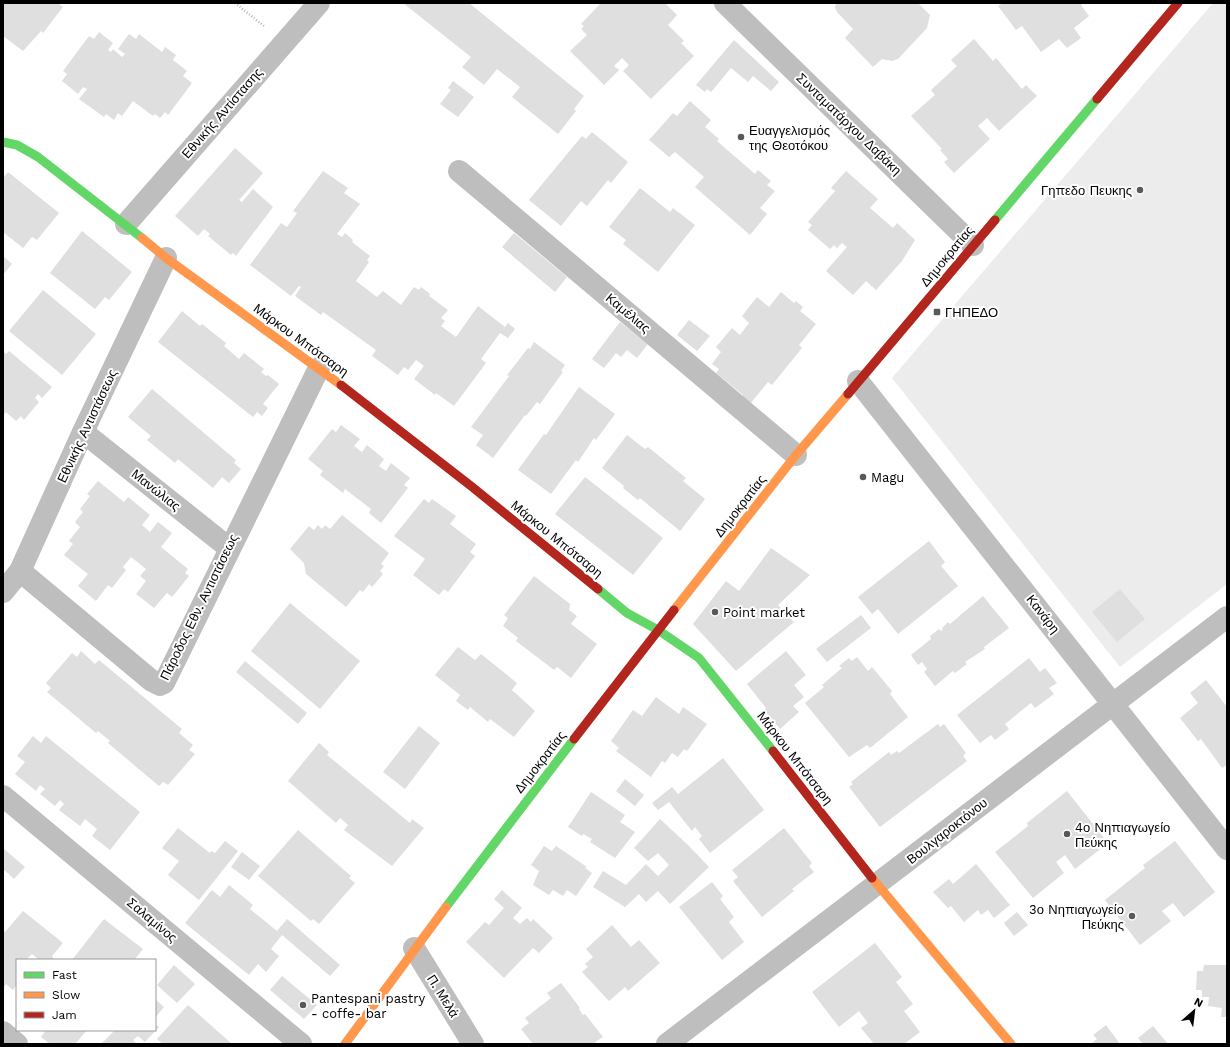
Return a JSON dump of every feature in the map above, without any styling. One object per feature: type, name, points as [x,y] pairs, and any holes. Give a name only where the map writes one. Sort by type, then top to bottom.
[{"type":"street","name":"Εθνικής Αντίστασης","points":[[126,224],[319,3]]},
{"type":"street","name":"Συνταματάρχου Δαβάκη","points":[[725,3],[973,244]]},
{"type":"street","name":"Δημοκρατίας","points":[[345,1044],[414,948],[658,630],[796,455],[1178,3]]},
{"type":"street","name":"Μάρκου Μπότσαρη","points":[[3,142],[17,145],[38,157],[126,224],[166,258],[319,368],[471,486],[627,614],[658,630],[699,658],[877,884],[1011,1044]]},
{"type":"street","name":"Καμέλιας","points":[[459,171],[796,455]]},
{"type":"street","name":"Εθνικής Αντιστάσεως","points":[[3,592],[20,571],[83,432],[166,258]]},
{"type":"street","name":"Πάροδος Εθν. Αντιστάσεως","points":[[20,571],[152,681],[160,686],[164,683],[229,548],[319,368]]},
{"type":"street","name":"Κανάρη","points":[[858,381],[1114,703],[1227,849]]},
{"type":"street","name":"Μανώλιας","points":[[83,432],[229,548]]},
{"type":"street","name":"Βουλγαροκτόνου","points":[[667,1044],[1227,618]]},
{"type":"street","name":"Σαλαμίνος","points":[[3,796],[301,1044]]},
{"type":"street","name":"Π. Μελά","points":[[414,948],[473,1044]]},
{"type":"street","points":[[3,1032],[17,1044]]},
{"type":"path","points":[[234,3],[285,42]]},
{"type":"shaded area","name":"Γηπεδο Πευκης","points":[[1213,3],[1227,3],[1227,584],[1120,667],[892,378]]},
{"type":"building","points":[[3,3],[57,3],[63,7],[43,33],[41,31],[23,51],[3,36]]},
{"type":"building","points":[[403,3],[469,3],[584,96],[574,109],[576,111],[558,134],[512,97],[520,87],[497,69],[484,85],[462,67],[471,57]]},
{"type":"building","points":[[601,3],[665,3],[677,15],[668,25],[684,41],[681,43],[694,56],[651,99],[623,71],[629,65],[622,58],[614,66],[619,70],[604,85],[570,51],[587,35],[581,29],[584,26],[581,24]]},
{"type":"building","points":[[837,3],[918,3],[930,15],[927,28],[898,59],[892,61],[882,59],[873,67],[845,38],[853,29],[837,12],[835,7]]},
{"type":"building","points":[[1003,3],[1083,3],[1081,5],[1089,16],[1074,28],[1081,38],[1067,48],[1059,39],[1041,52],[1022,26],[1016,30],[998,6]]},
{"type":"building","points":[[99,32],[113,43],[108,50],[111,52],[113,49],[122,57],[125,54],[118,49],[129,34],[136,39],[139,34],[162,52],[165,47],[176,55],[173,60],[187,71],[183,76],[192,83],[168,115],[165,112],[160,118],[155,114],[153,116],[133,101],[122,116],[118,113],[114,120],[106,114],[104,117],[79,99],[87,89],[83,87],[78,94],[62,81],[67,74],[63,71],[89,36],[94,39]]},
{"type":"building","points":[[974,39],[993,61],[996,58],[1022,89],[1026,85],[1037,96],[999,131],[987,118],[978,126],[990,139],[954,173],[944,162],[948,159],[940,150],[942,149],[911,116],[935,95],[931,90],[957,66],[951,60]]},
{"type":"building","points":[[734,40],[779,82],[771,91],[753,76],[748,82],[731,68],[711,92],[707,89],[705,92],[696,85]]},
{"type":"building","points":[[453,81],[474,97],[458,117],[440,104],[451,90],[448,88]]},
{"type":"building","points":[[690,101],[711,120],[705,127],[719,139],[717,141],[755,174],[758,170],[771,181],[767,185],[775,191],[760,208],[767,214],[750,235],[695,187],[704,177],[675,152],[669,157],[649,140],[673,113],[677,116]]},
{"type":"building","points":[[592,132],[628,162],[611,183],[608,180],[587,206],[581,201],[561,226],[529,200],[582,136],[586,139]]},
{"type":"building","points":[[235,148],[263,173],[239,200],[242,202],[253,189],[273,207],[236,256],[233,253],[231,255],[208,236],[210,234],[204,229],[198,236],[175,216]]},
{"type":"building","points":[[323,171],[348,188],[344,193],[360,204],[337,234],[342,237],[345,233],[353,240],[352,242],[370,256],[367,260],[369,262],[356,281],[377,297],[383,291],[401,305],[414,287],[419,290],[421,287],[430,294],[429,296],[448,310],[441,318],[445,321],[441,326],[456,337],[478,306],[505,327],[508,323],[515,329],[508,338],[500,333],[481,359],[486,363],[454,406],[436,393],[435,395],[414,379],[424,366],[416,360],[408,370],[404,367],[398,375],[372,356],[376,350],[323,312],[321,315],[295,296],[301,287],[299,286],[291,296],[250,265],[281,223],[287,227],[297,213],[293,211]]},
{"type":"building","points":[[846,171],[878,199],[870,208],[893,228],[897,223],[915,240],[902,261],[876,290],[866,281],[853,295],[826,271],[847,247],[842,243],[837,248],[834,245],[830,249],[808,230],[812,225],[808,222],[835,191],[831,188]]},
{"type":"building","points":[[8,172],[59,213],[37,240],[32,237],[23,248],[3,232],[3,178]]},
{"type":"building","points":[[640,188],[670,212],[673,208],[695,225],[658,272],[623,244],[626,240],[609,227]]},
{"type":"building","points":[[82,231],[132,272],[109,300],[105,297],[95,309],[50,273]]},
{"type":"building","points":[[514,233],[567,277],[555,292],[502,247]]},
{"type":"building","points":[[3,256],[12,264],[3,275]]},
{"type":"building","points":[[43,290],[96,334],[62,375],[9,331]]},
{"type":"building","points":[[781,292],[794,303],[796,301],[803,307],[800,311],[816,324],[799,345],[802,348],[772,385],[768,382],[750,404],[741,397],[743,395],[716,373],[719,369],[712,364],[721,352],[716,347],[732,328],[740,335],[749,323],[742,316],[757,297],[769,307]]},
{"type":"building","points":[[182,311],[200,326],[202,324],[226,343],[224,346],[239,359],[244,353],[264,369],[261,372],[266,376],[268,375],[279,384],[263,404],[268,408],[262,416],[257,412],[253,417],[158,342]]},
{"type":"building","points":[[689,320],[710,336],[697,351],[677,335]]},
{"type":"building","points":[[620,322],[648,344],[637,358],[627,350],[621,357],[616,353],[604,368],[592,359]]},
{"type":"building","points":[[534,342],[565,365],[561,371],[563,372],[540,404],[537,402],[526,416],[525,415],[493,458],[476,445],[483,435],[471,427],[509,376],[507,375],[528,348],[530,349]]},
{"type":"building","points":[[3,351],[6,354],[9,351],[52,387],[42,398],[38,394],[35,398],[39,402],[24,420],[21,416],[16,421],[6,412],[5,414],[3,413]]},
{"type":"building","points":[[579,387],[615,414],[596,440],[594,438],[578,462],[576,460],[551,494],[518,470],[544,434],[546,435]]},
{"type":"building","points":[[152,389],[236,460],[234,463],[241,469],[229,483],[222,477],[213,488],[178,459],[175,463],[147,440],[151,436],[128,417]]},
{"type":"building","points":[[341,425],[360,439],[354,446],[362,452],[367,445],[384,459],[379,466],[386,471],[391,463],[410,478],[404,485],[408,488],[381,523],[369,513],[371,509],[345,489],[343,493],[320,475],[323,471],[308,459],[332,429],[336,432]]},
{"type":"building","points":[[627,435],[645,449],[648,447],[686,478],[683,481],[705,499],[680,531],[640,498],[638,500],[623,488],[624,486],[602,468]]},
{"type":"building","points":[[585,477],[663,538],[633,575],[555,514]]},
{"type":"building","points":[[98,481],[124,502],[128,497],[150,515],[142,525],[150,532],[158,522],[172,533],[161,547],[188,569],[185,573],[189,576],[172,597],[167,593],[154,608],[136,594],[146,581],[140,576],[146,569],[131,557],[123,567],[126,570],[112,588],[108,585],[96,601],[78,586],[88,574],[64,555],[73,544],[69,541],[80,527],[75,522],[83,512],[80,509],[90,496],[87,494]]},
{"type":"building","points":[[424,499],[429,503],[432,499],[456,516],[450,524],[476,544],[470,552],[475,556],[448,592],[444,589],[439,595],[413,575],[425,559],[394,536]]},
{"type":"building","points":[[342,515],[389,553],[381,564],[384,566],[380,571],[383,574],[372,587],[369,584],[363,592],[360,590],[346,607],[306,574],[304,563],[290,549],[309,526],[314,530],[318,525],[322,529],[325,525],[330,529]]},
{"type":"building","points":[[929,541],[945,562],[941,566],[958,586],[898,634],[878,609],[872,614],[858,597]]},
{"type":"building","points":[[771,548],[810,575],[778,605],[794,622],[736,671],[693,624],[726,581],[739,591]]},
{"type":"building","points":[[534,576],[570,604],[569,610],[577,616],[571,624],[597,644],[571,678],[557,667],[554,670],[516,641],[518,638],[503,626],[508,618],[504,615]]},
{"type":"building","points":[[1120,589],[1145,619],[1117,642],[1092,612]]},
{"type":"building","points":[[983,596],[1009,628],[984,647],[985,649],[965,662],[967,664],[955,673],[953,671],[935,686],[924,672],[927,669],[922,662],[918,665],[911,655],[931,639],[930,636],[939,629],[941,631],[948,622],[950,624]]},
{"type":"building","points":[[290,603],[360,661],[320,709],[251,651]]},
{"type":"building","points":[[861,615],[871,628],[827,662],[816,649]]},
{"type":"building","points":[[458,647],[475,660],[481,654],[517,683],[512,690],[535,711],[514,737],[490,719],[488,722],[470,707],[468,710],[456,701],[460,695],[435,675]]},
{"type":"building","points":[[81,651],[95,664],[99,660],[182,729],[179,733],[193,745],[189,750],[195,754],[168,785],[163,782],[159,786],[108,743],[110,741],[98,731],[96,733],[47,692],[51,688],[46,683],[72,653],[77,657]]},
{"type":"building","points":[[786,651],[806,675],[794,685],[804,697],[793,706],[799,712],[780,729],[764,710],[766,708],[747,684]]},
{"type":"building","points":[[857,657],[868,671],[872,667],[892,691],[890,694],[908,717],[870,748],[867,745],[849,757],[805,703],[824,687],[822,685],[842,668],[839,666],[849,658],[852,661]]},
{"type":"building","points":[[1029,658],[1040,672],[1045,668],[1057,683],[1049,688],[1054,694],[1035,708],[1031,703],[1005,724],[1009,729],[995,740],[991,735],[980,743],[957,715]]},
{"type":"building","points":[[245,661],[307,713],[298,724],[236,672]]},
{"type":"building","points":[[1206,680],[1227,707],[1227,765],[1222,768],[1201,739],[1198,741],[1180,718],[1198,703],[1190,693]]},
{"type":"building","points":[[656,697],[679,714],[683,707],[707,724],[687,751],[684,749],[678,757],[672,753],[665,763],[662,761],[651,777],[616,751],[619,748],[611,741],[633,710],[642,716]]},
{"type":"building","points":[[938,724],[940,727],[944,724],[966,753],[963,756],[967,761],[880,827],[849,787],[853,784],[851,782],[889,752],[891,755],[897,751],[899,753]]},
{"type":"building","points":[[419,726],[440,743],[405,789],[383,772]]},
{"type":"building","points":[[33,736],[41,743],[46,736],[140,812],[110,850],[92,836],[97,829],[85,819],[80,826],[59,810],[64,804],[60,800],[55,806],[40,794],[45,789],[40,785],[36,791],[15,774],[25,762],[17,756]]},
{"type":"building","points":[[319,743],[329,752],[327,755],[410,823],[412,819],[424,828],[392,866],[344,830],[348,825],[340,818],[336,823],[288,781]]},
{"type":"building","points":[[723,758],[764,810],[710,853],[699,839],[702,836],[695,827],[692,831],[669,802],[658,810],[652,803],[672,787],[678,794]]},
{"type":"building","points":[[625,779],[644,795],[635,806],[616,791]]},
{"type":"building","points":[[1067,791],[1108,843],[1075,869],[1065,855],[1056,862],[1064,873],[1033,898],[995,852],[1028,826],[1027,823]]},
{"type":"building","points":[[591,792],[625,815],[620,822],[635,832],[615,858],[590,842],[592,839],[583,834],[582,836],[568,827]]},
{"type":"building","points":[[660,819],[709,867],[670,904],[658,891],[646,902],[639,894],[625,907],[593,887],[603,871],[626,885],[646,864],[658,876],[669,865],[658,853],[648,861],[634,848]]},
{"type":"building","points":[[178,828],[210,853],[211,851],[215,853],[225,841],[238,851],[199,900],[168,875],[179,861],[162,848]]},
{"type":"building","points":[[784,828],[812,863],[809,866],[814,872],[792,889],[794,891],[762,917],[733,881],[738,877],[732,870]]},
{"type":"building","points":[[298,830],[351,876],[349,878],[355,883],[319,924],[313,919],[311,921],[258,876]]},
{"type":"building","points":[[1175,841],[1215,892],[1184,917],[1173,903],[1162,911],[1171,921],[1140,945],[1105,900],[1145,868],[1143,865]]},
{"type":"building","points":[[544,846],[552,851],[556,846],[587,867],[585,868],[592,873],[576,896],[567,890],[563,896],[553,890],[549,895],[533,885],[539,871],[531,865]]},
{"type":"building","points":[[3,848],[25,867],[14,879],[3,869]]},
{"type":"building","points":[[242,852],[260,866],[249,880],[231,867]]},
{"type":"building","points":[[976,864],[1010,905],[994,918],[988,910],[981,915],[978,910],[964,922],[951,906],[948,908],[933,892],[949,879],[953,884]]},
{"type":"building","points":[[712,882],[723,896],[720,899],[734,917],[729,922],[744,942],[722,960],[679,907]]},
{"type":"building","points":[[229,885],[253,905],[250,909],[277,931],[287,919],[340,965],[330,976],[282,935],[271,949],[279,956],[266,972],[258,964],[249,975],[185,923],[212,890],[220,897]]},
{"type":"building","points":[[502,890],[522,908],[513,918],[520,924],[527,918],[531,922],[533,919],[553,938],[539,953],[533,948],[504,978],[466,942],[485,922],[489,925],[504,908],[494,899]]},
{"type":"building","points":[[23,911],[63,943],[52,956],[54,959],[38,959],[32,954],[27,959],[16,959],[16,986],[13,990],[6,984],[3,989],[3,930],[5,932]]},
{"type":"building","points":[[1017,912],[1028,925],[1014,936],[1004,923]]},
{"type":"building","points":[[104,919],[143,949],[135,959],[73,959]]},
{"type":"building","points":[[612,925],[631,947],[639,940],[660,963],[628,991],[625,987],[609,1001],[582,972],[588,967],[585,964],[593,957],[586,949]]},
{"type":"building","points":[[875,943],[902,977],[896,982],[913,1004],[904,1011],[920,1032],[904,1044],[874,1044],[861,1028],[868,1023],[859,1011],[839,1027],[812,992]]},
{"type":"building","points":[[174,965],[195,984],[177,1003],[157,985]]},
{"type":"building","points":[[1204,965],[1227,965],[1227,1017],[1221,1017],[1222,1008],[1208,1006],[1209,997],[1202,997],[1202,990],[1196,990],[1197,971],[1203,971]]},
{"type":"building","points":[[282,976],[317,1005],[304,1019],[270,990]]},
{"type":"building","points":[[561,983],[580,1008],[579,1009],[583,1015],[585,1014],[603,1037],[595,1042],[597,1044],[533,1044],[521,1029],[529,1023],[525,1018],[551,998],[547,993]]},
{"type":"building","points":[[156,1000],[164,1007],[156,1017]]},
{"type":"building","points":[[188,1005],[232,1044],[163,1044],[157,1039]]},
{"type":"building","points":[[1106,1025],[1120,1044],[1091,1044],[1097,1039],[1093,1035]]},
{"type":"building","points":[[1153,1026],[1168,1044],[1143,1044],[1138,1038]]},
{"type":"building","points":[[45,1031],[86,1031],[75,1044],[50,1044],[41,1037]]},
{"type":"building","points":[[114,1031],[155,1031],[145,1042],[138,1036],[133,1040],[136,1043],[135,1044],[101,1044]]},
{"type":"traffic: fast","points":[[995,220],[1097,99]]},
{"type":"traffic: fast","points":[[3,142],[17,145],[38,157],[142,238]]},
{"type":"traffic: fast","points":[[598,589],[627,613],[658,630],[699,658],[773,751]]},
{"type":"traffic: fast","points":[[446,907],[574,739]]},
{"type":"traffic: slow","points":[[142,238],[166,258],[341,385]]},
{"type":"traffic: slow","points":[[674,610],[796,455],[848,394]]},
{"type":"traffic: slow","points":[[872,878],[1011,1044]]},
{"type":"traffic: slow","points":[[345,1044],[446,907]]},
{"type":"traffic: jam","points":[[1097,99],[1178,3]]},
{"type":"traffic: jam","points":[[848,394],[995,220]]},
{"type":"traffic: jam","points":[[341,385],[471,486],[598,589]]},
{"type":"traffic: jam","points":[[574,739],[674,610]]},
{"type":"traffic: jam","points":[[773,751],[872,878]]},
{"type":"place","name":"Ευαγγελισμός της Θεοτόκου","points":[[741,137]]},
{"type":"place","name":"Γηπεδο Πευκης","points":[[1140,190]]},
{"type":"place","name":"ΓΗΠΕΔΟ","points":[[937,312]]},
{"type":"place","name":"Magu","points":[[863,477]]},
{"type":"place","name":"Point market","points":[[715,612]]},
{"type":"place","name":"4ο Νηπιαγωγείο Πεύκης","points":[[1067,834]]},
{"type":"place","name":"3ο Νηπιαγωγείο Πεύκης","points":[[1132,916]]},
{"type":"place","name":"Pantespani pastry - coffe- bar","points":[[303,1005]]}]
